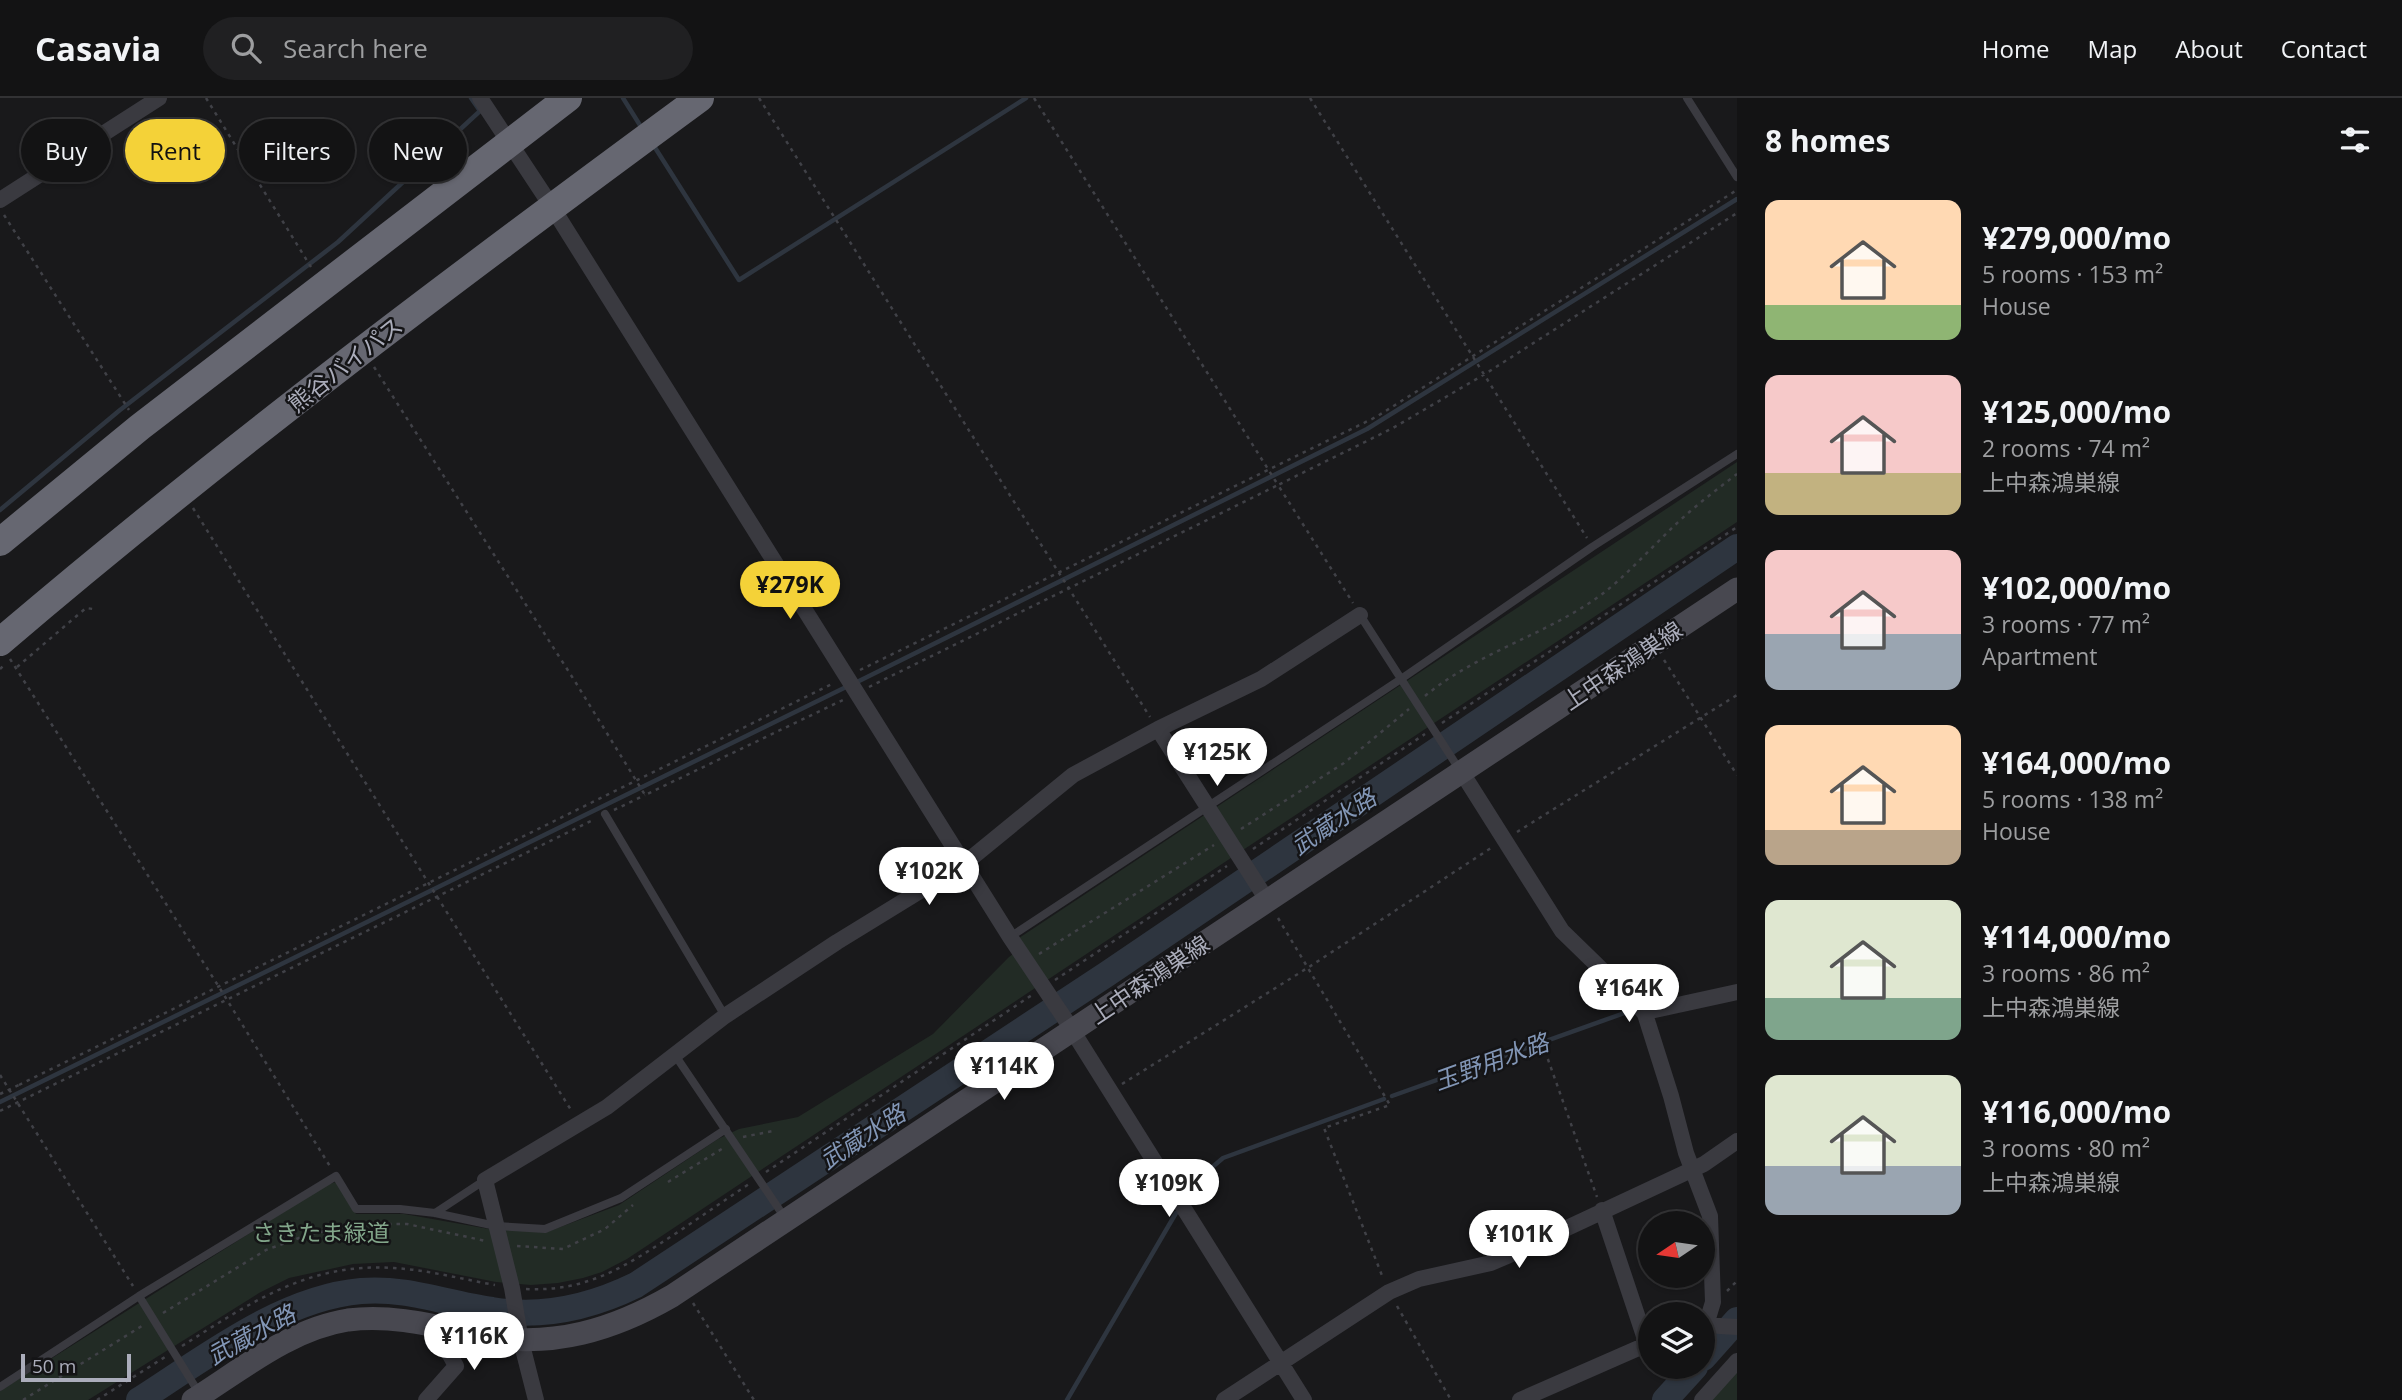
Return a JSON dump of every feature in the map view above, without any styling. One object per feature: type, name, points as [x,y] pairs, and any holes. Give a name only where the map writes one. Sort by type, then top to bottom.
[{"type":"highway","points":[[0,542],[140,427],[568,98]]},
{"type":"highway","name":"熊谷バイパス","points":[[0,642],[118,541],[324,380],[700,98]]},
{"type":"main road","name":"上中森鴻巣線","points":[[196,1393],[282,1344],[325,1326],[348,1320],[378,1318],[565,1338],[609,1327],[643,1313],[684,1288],[783,1214],[1457,766],[1737,589]]},
{"type":"street","points":[[0,200],[159,98]]},
{"type":"street","points":[[480,98],[552,207],[1304,1400]]},
{"type":"street","points":[[536,1400],[519,1333],[517,1292],[501,1244],[485,1180],[607,1107],[725,1016],[837,942],[964,864],[1073,775],[1158,729],[1261,679],[1360,615]]},
{"type":"street","points":[[1158,729],[1264,895]]},
{"type":"street","points":[[1457,766],[1562,931],[1645,1014],[1686,1153],[1710,1216],[1713,1302]]},
{"type":"street","points":[[1645,1014],[1737,992]]},
{"type":"street","points":[[1224,1400],[1389,1292],[1419,1279],[1491,1262],[1693,1170],[1737,1141]]},
{"type":"street","points":[[1602,1210],[1638,1315]]},
{"type":"street","points":[[426,1400],[456,1366],[444,1346],[439,1326]]},
{"type":"street","points":[[1715,1326],[1737,1327]]},
{"type":"street","points":[[1520,1400],[1638,1348]]},
{"type":"street","points":[[1702,1400],[1737,1361]]},
{"type":"lane","points":[[1687,98],[1737,177]]},
{"type":"lane","points":[[1010,937],[1401,679],[1592,547],[1737,454]]},
{"type":"lane","points":[[1360,615],[1457,766]]},
{"type":"lane","points":[[605,814],[725,1016]]},
{"type":"lane","points":[[676,1055],[783,1214]]},
{"type":"lane","points":[[0,1387],[139,1296],[336,1176],[356,1209],[400,1209],[435,1213],[496,1226],[545,1229],[621,1198],[726,1129]]},
{"type":"lane","points":[[435,1213],[485,1180]]},
{"type":"lane","points":[[139,1296],[175,1353],[196,1393]]},
{"type":"path","points":[[206,98],[322,285]]},
{"type":"path","points":[[759,98],[1158,729]]},
{"type":"path","points":[[1034,98],[1360,615]]},
{"type":"path","points":[[1310,98],[1592,547]]},
{"type":"path","points":[[0,1094],[220,989],[426,883],[1061,574],[1376,417],[1737,190]]},
{"type":"path","points":[[0,208],[140,427]]},
{"type":"path","points":[[0,1111],[1393,428],[1485,373],[1737,213]]},
{"type":"path","points":[[374,366],[645,795]]},
{"type":"path","points":[[1026,962],[1282,805],[1344,763],[1443,681],[1489,654],[1528,637],[1601,594],[1693,508],[1737,474]]},
{"type":"path","points":[[201,524],[580,1123]]},
{"type":"path","points":[[764,1174],[1436,733],[1737,527]]},
{"type":"path","points":[[17,667],[86,608],[93,609]]},
{"type":"path","points":[[1654,643],[1737,775]]},
{"type":"path","points":[[23,677],[336,1176]]},
{"type":"path","points":[[1110,1091],[1737,695]]},
{"type":"path","points":[[1264,895],[1390,1105],[1324,1128],[1389,1292],[1451,1400]]},
{"type":"path","points":[[1545,1051],[1602,1210]]},
{"type":"path","points":[[0,1075],[139,1296]]},
{"type":"path","points":[[659,1188],[734,1141],[773,1131]]},
{"type":"path","points":[[517,1292],[558,1288],[602,1277],[629,1264],[752,1181]]},
{"type":"path","points":[[23,1400],[266,1250],[310,1234],[362,1224],[407,1224],[501,1244],[563,1249],[605,1229],[638,1201]]},
{"type":"path","points":[[97,1400],[257,1299],[321,1274],[352,1269],[394,1268],[496,1285]]},
{"type":"path","points":[[684,1288],[754,1400]]},
{"type":"green space","name":"さきたま緑道","points":[[1737,462],[1737,522],[627,1259],[583,1278],[531,1285],[496,1282],[394,1262],[353,1264],[289,1278],[259,1293],[88,1400],[0,1400],[0,1391],[326,1185],[336,1182],[356,1214],[404,1214],[489,1229],[547,1232],[619,1205],[718,1139],[739,1129],[798,1117],[933,1034],[1009,957],[1024,946],[1019,938]]},
{"type":"green space","points":[[1737,1368],[1737,1400],[1709,1400]]},
{"type":"waterway","points":[[0,510],[120,410],[338,242],[480,111],[471,98]]},
{"type":"waterway","points":[[623,98],[643,130]]},
{"type":"waterway","points":[[654,146],[739,280],[1026,98]]},
{"type":"waterway","points":[[859,681],[1367,429],[1737,199]]},
{"type":"waterway","name":"武蔵水路","points":[[139,1400],[245,1332],[273,1317],[331,1296],[361,1291],[395,1291],[492,1310],[529,1313],[584,1305],[636,1285],[1107,974],[1737,547]]},
{"type":"waterway","points":[[0,1102],[844,688]]},
{"type":"waterway","name":"玉野用水路","points":[[1392,1096],[1630,1011]]},
{"type":"waterway","name":"玉野用水路","points":[[1186,1197],[1196,1181],[1223,1158],[1384,1099]]},
{"type":"waterway","name":"玉野用水路","points":[[1067,1400],[1176,1213]]},
{"type":"waterway","points":[[1715,1345],[1737,1320]]},
{"type":"waterway","points":[[1665,1400],[1684,1379]]}]
